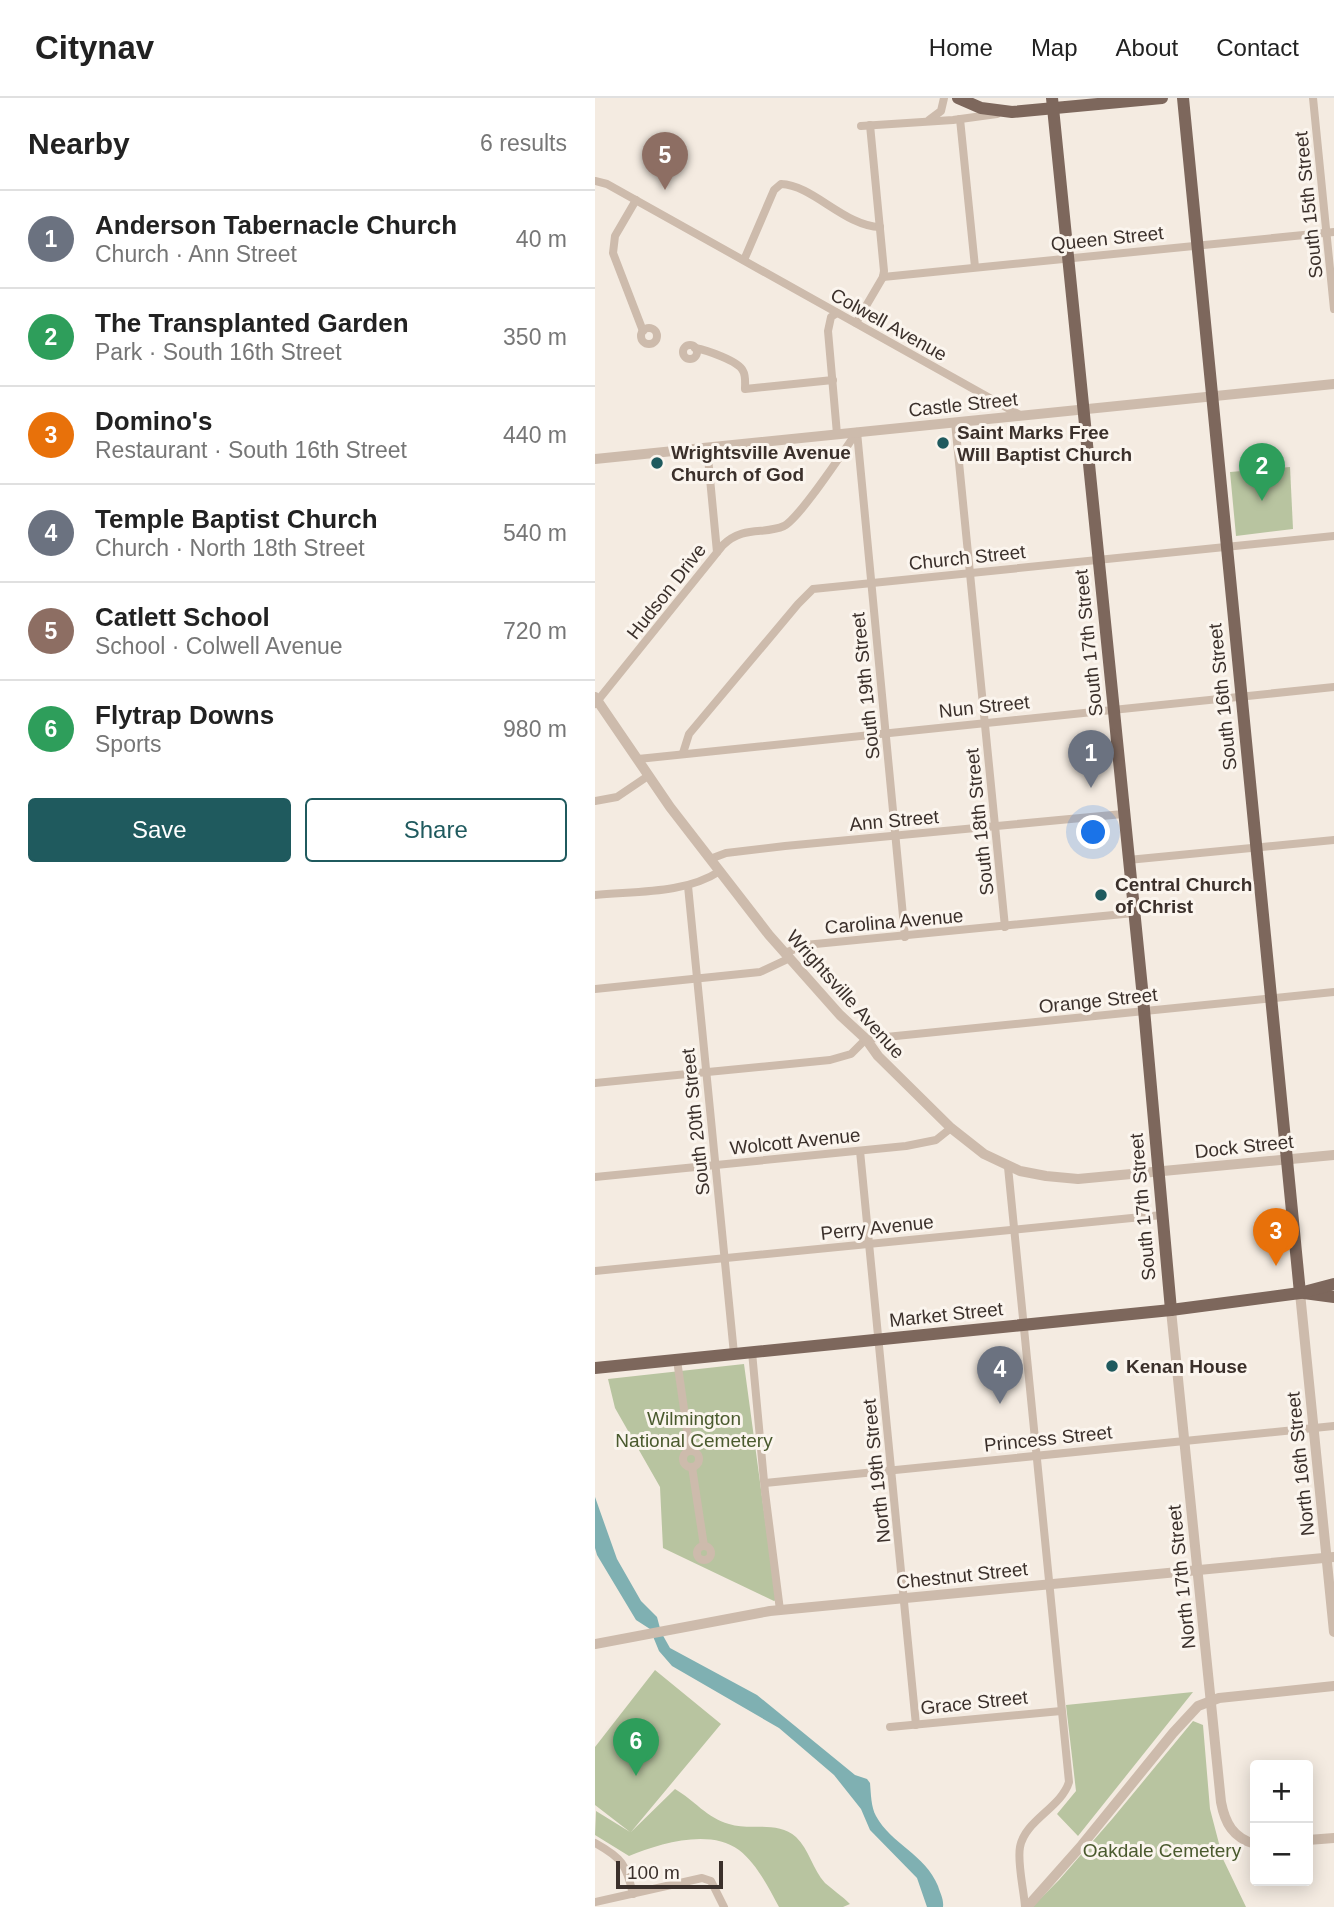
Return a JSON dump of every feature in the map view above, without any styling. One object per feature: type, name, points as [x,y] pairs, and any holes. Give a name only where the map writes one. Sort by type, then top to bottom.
[{"type":"main road","points":[[963,100],[994,111],[1012,112],[1053,103],[1162,98]]},
{"type":"main road","name":"South 16th Street","points":[[1183,98],[1300,1293]]},
{"type":"main road","name":"South 17th Street","points":[[1053,103],[1144,1011],[1171,1310]]},
{"type":"main road","name":"Market Street","points":[[595,1368],[1171,1310],[1300,1293],[1334,1284]]},
{"type":"main road","name":"Market Street","points":[[1300,1293],[1334,1297]]},
{"type":"street","points":[[926,122],[941,111],[944,98]]},
{"type":"street","name":"South 15th Street","points":[[1313,98],[1330,232],[1334,309]]},
{"type":"street","points":[[856,323],[883,277],[880,227],[865,126],[1012,112]]},
{"type":"street","points":[[960,119],[975,267]]},
{"type":"street","name":"Colwell Avenue","points":[[595,181],[607,184],[1020,415]]},
{"type":"street","points":[[744,260],[775,188],[784,184],[864,225],[880,227]]},
{"type":"street","points":[[636,200],[615,236],[613,253],[631,298],[637,323],[643,331]]},
{"type":"street","name":"Queen Street","points":[[883,277],[1330,232]]},
{"type":"street","points":[[837,313],[831,317],[828,331],[838,434]]},
{"type":"street","points":[[695,348],[739,366],[744,372],[745,389],[833,380]]},
{"type":"street","name":"Castle Street","points":[[595,458],[1334,384]]},
{"type":"street","name":"South 18th Street","points":[[955,422],[1005,927]]},
{"type":"street","name":"Hudson Drive","points":[[596,701],[717,552],[729,540],[743,533],[787,524],[802,509],[857,432]]},
{"type":"street","name":"South 19th Street","points":[[857,432],[905,937]]},
{"type":"street","points":[[707,447],[717,552]]},
{"type":"street","name":"Church Street","points":[[683,753],[689,734],[808,592],[819,587],[1334,536]]},
{"type":"street","name":"Nun Street","points":[[638,759],[1334,687]]},
{"type":"street","name":"Wrightsville Avenue","points":[[596,701],[710,859],[787,956],[840,1015],[866,1039],[878,1056],[973,1147],[1008,1167],[1046,1177],[1078,1179],[1158,1173]]},
{"type":"street","points":[[595,801],[617,797],[648,776]]},
{"type":"street","name":"Ann Street","points":[[710,859],[726,853],[1123,814]]},
{"type":"street","points":[[1128,860],[1334,840]]},
{"type":"street","points":[[595,895],[688,886],[720,871]]},
{"type":"street","name":"South 20th Street","points":[[688,886],[734,1354]]},
{"type":"street","name":"Carolina Avenue","points":[[595,989],[760,972],[805,945],[1134,914]]},
{"type":"street","name":"Orange Street","points":[[866,1039],[1334,992]]},
{"type":"street","points":[[595,1083],[842,1058],[856,1051],[866,1039]]},
{"type":"street","name":"Wolcott Avenue","points":[[595,1177],[924,1143],[941,1137],[951,1128]]},
{"type":"street","points":[[860,1151],[878,1340]]},
{"type":"street","name":"Dock Street","points":[[1158,1173],[1334,1155]]},
{"type":"street","points":[[1008,1167],[1069,1782],[1064,1792],[1020,1845],[1026,1907]]},
{"type":"street","name":"Perry Avenue","points":[[595,1271],[1162,1215]]},
{"type":"street","name":"North 16th Street","points":[[1300,1293],[1331,1557],[1334,1632]]},
{"type":"street","name":"North 17th Street","points":[[1171,1310],[1222,1810],[1227,1823],[1237,1836],[1250,1842]]},
{"type":"street","name":"North 19th Street","points":[[878,1340],[916,1725]]},
{"type":"street","points":[[753,1352],[780,1611]]},
{"type":"street","points":[[677,1360],[690,1451],[697,1453],[699,1458],[697,1465],[692,1467],[703,1546]]},
{"type":"street","name":"Princess Street","points":[[765,1483],[1334,1426]]},
{"type":"street","name":"Chestnut Street","points":[[595,1644],[780,1611],[1331,1557]]},
{"type":"street","points":[[1026,1907],[1082,1845],[1198,1706],[1210,1700],[1334,1686]]},
{"type":"street","name":"Grace Street","points":[[890,1727],[1061,1711]]},
{"type":"street","points":[[1313,1840],[1334,1838]]},
{"type":"street","points":[[595,1843],[621,1859],[633,1894]]},
{"type":"street","points":[[595,1902],[706,1879],[715,1885],[724,1907]]},
{"type":"green space","points":[[1290,467],[1293,529],[1236,536],[1230,472]]},
{"type":"green space","name":"Wilmington National Cemetery","points":[[744,1364],[776,1600],[774,1601],[663,1548],[660,1487],[615,1408],[608,1379]]},
{"type":"green space","points":[[655,1670],[721,1724],[631,1832],[675,1789],[721,1821],[737,1826],[772,1827],[796,1837],[825,1883],[850,1904],[843,1907],[779,1907],[751,1862],[727,1843],[684,1840],[629,1856],[595,1835],[596,1811],[630,1832],[595,1805],[595,1747]]},
{"type":"green space","points":[[1193,1692],[1078,1836],[1057,1814],[1076,1791],[1066,1705]]},
{"type":"green space","name":"Oakdale Cemetery","points":[[1193,1721],[1203,1725],[1210,1809],[1223,1859],[1246,1907],[1032,1907],[1113,1818]]},
{"type":"water","points":[[595,1497],[617,1559],[641,1601],[657,1617],[661,1632],[670,1648],[757,1695],[855,1775],[867,1779],[876,1816],[882,1826],[917,1857],[932,1875],[942,1896],[943,1907],[927,1907],[917,1878],[870,1830],[861,1809],[834,1775],[779,1728],[672,1666],[659,1651],[650,1629],[636,1620],[597,1555]]},
{"type":"place","name":"Catlett School","points":[[665,190]]},
{"type":"place","name":"Saint Marks Free Will Baptist Church","points":[[943,443]]},
{"type":"place","name":"Wrightsville Avenue Church of God","points":[[657,463]]},
{"type":"place","name":"The Transplanted Garden","points":[[1262,501]]},
{"type":"place","name":"Anderson Tabernacle Church","points":[[1091,788]]},
{"type":"place","name":"Central Church of Christ","points":[[1101,895]]},
{"type":"place","name":"Domino's","points":[[1276,1266]]},
{"type":"place","name":"Kenan House","points":[[1112,1366]]},
{"type":"place","name":"Temple Baptist Church","points":[[1000,1404]]},
{"type":"place","name":"Flytrap Downs","points":[[636,1776]]}]
